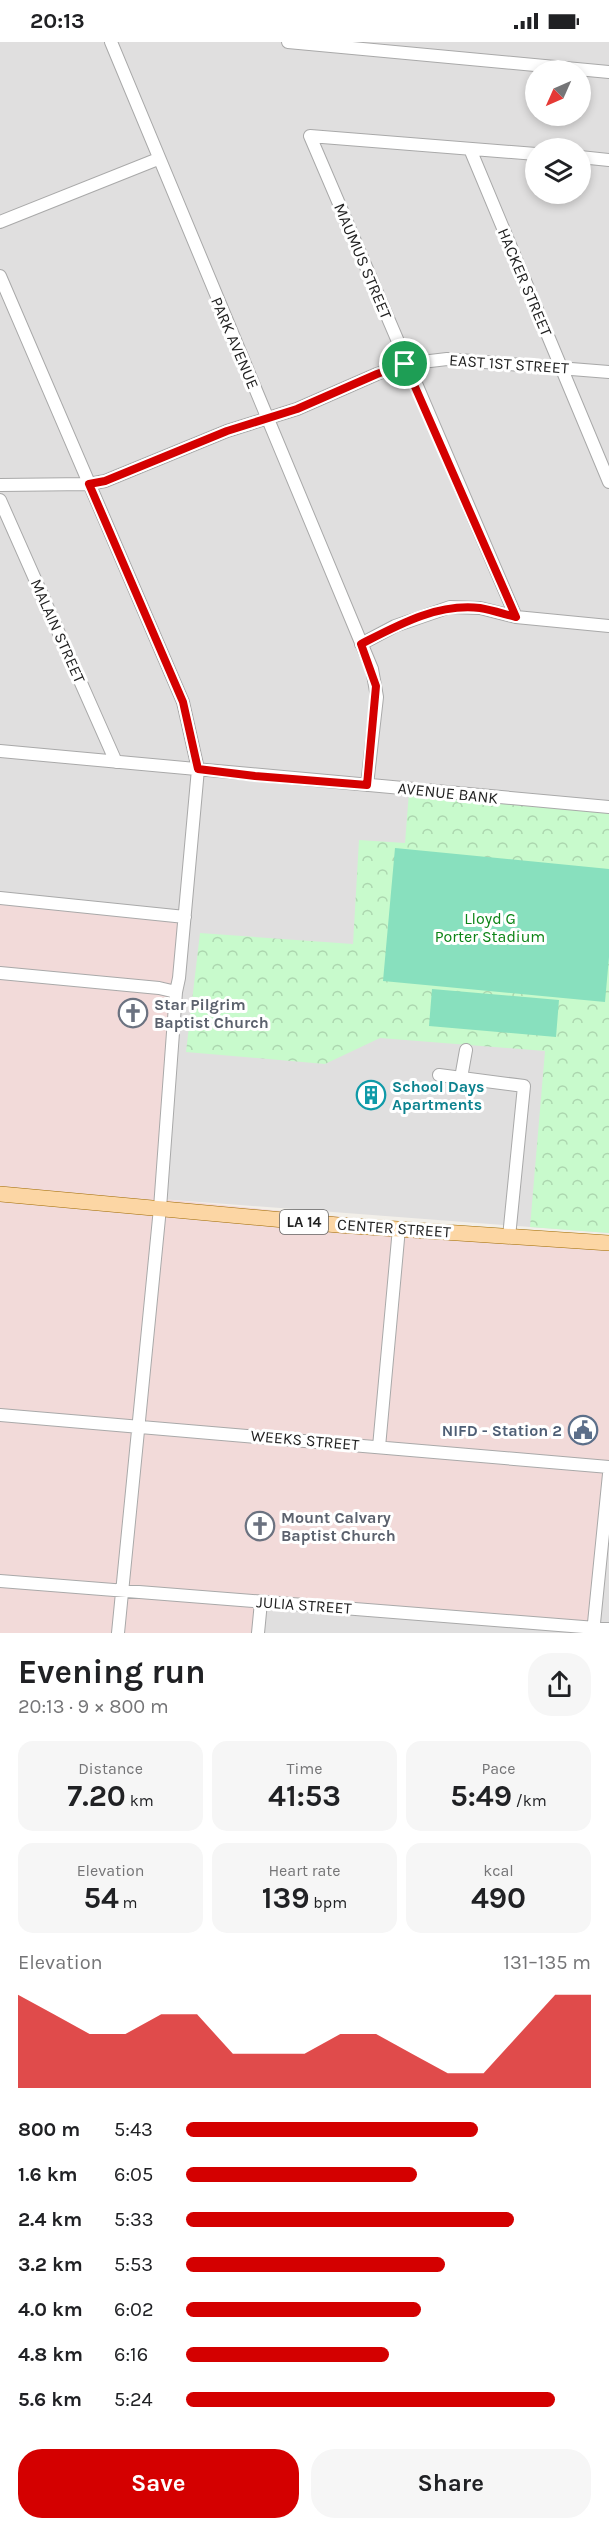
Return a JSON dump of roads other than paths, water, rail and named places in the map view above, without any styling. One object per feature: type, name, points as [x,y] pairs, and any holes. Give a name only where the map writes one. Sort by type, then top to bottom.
[{"type":"main road","name":"CENTER STREET","points":[[0,1194],[338,1225],[609,1244]]},
{"type":"street","name":"PARK AVENUE","points":[[111,42],[361,644],[376,686],[367,785]]},
{"type":"street","points":[[288,42],[609,72]]},
{"type":"street","name":"MAUMUS STREET","points":[[470,149],[309,136],[405,364],[516,617]]},
{"type":"street","points":[[470,149],[525,153]]},
{"type":"street","name":"HACKER STREET","points":[[470,149],[609,482]]},
{"type":"street","points":[[591,158],[609,160]]},
{"type":"street","points":[[0,222],[158,159]]},
{"type":"street","points":[[0,276],[183,702],[198,769],[176,992],[160,1208],[140,1425],[118,1633]]},
{"type":"street","name":"EAST 1ST STREET","points":[[0,485],[89,484],[105,481],[227,431],[297,409],[405,364],[447,359],[609,372]]},
{"type":"street","name":"MALAIN STREET","points":[[0,500],[116,762]]},
{"type":"street","points":[[361,644],[395,626],[450,608],[480,608],[516,617],[609,626]]},
{"type":"street","name":"AVENUE BANK","points":[[0,751],[609,807]]},
{"type":"street","points":[[0,898],[185,917]]},
{"type":"street","points":[[0,973],[159,988],[176,992]]},
{"type":"street","points":[[461,1078],[466,1050]]},
{"type":"street","points":[[439,1076],[524,1086],[509,1237]]},
{"type":"street","points":[[379,1447],[399,1228]]},
{"type":"street","name":"WEEKS STREET","points":[[0,1415],[140,1425],[609,1467]]},
{"type":"street","points":[[594,1630],[609,1474]]},
{"type":"street","name":"JULIA STREET","points":[[0,1581],[594,1630],[609,1629]]},
{"type":"street","points":[[258,1633],[261,1602]]},
{"type":"place","name":"Star Pilgrim Baptist Church","points":[[133,1013]]},
{"type":"place","name":"School Days Apartments","points":[[371,1095]]},
{"type":"place","name":"NIFD - Station 2","points":[[583,1430]]},
{"type":"place","name":"Mount Calvary Baptist Church","points":[[260,1526]]},
{"type":"park label","name":"Lloyd G Porter Stadium","points":[[490,927]]}]
